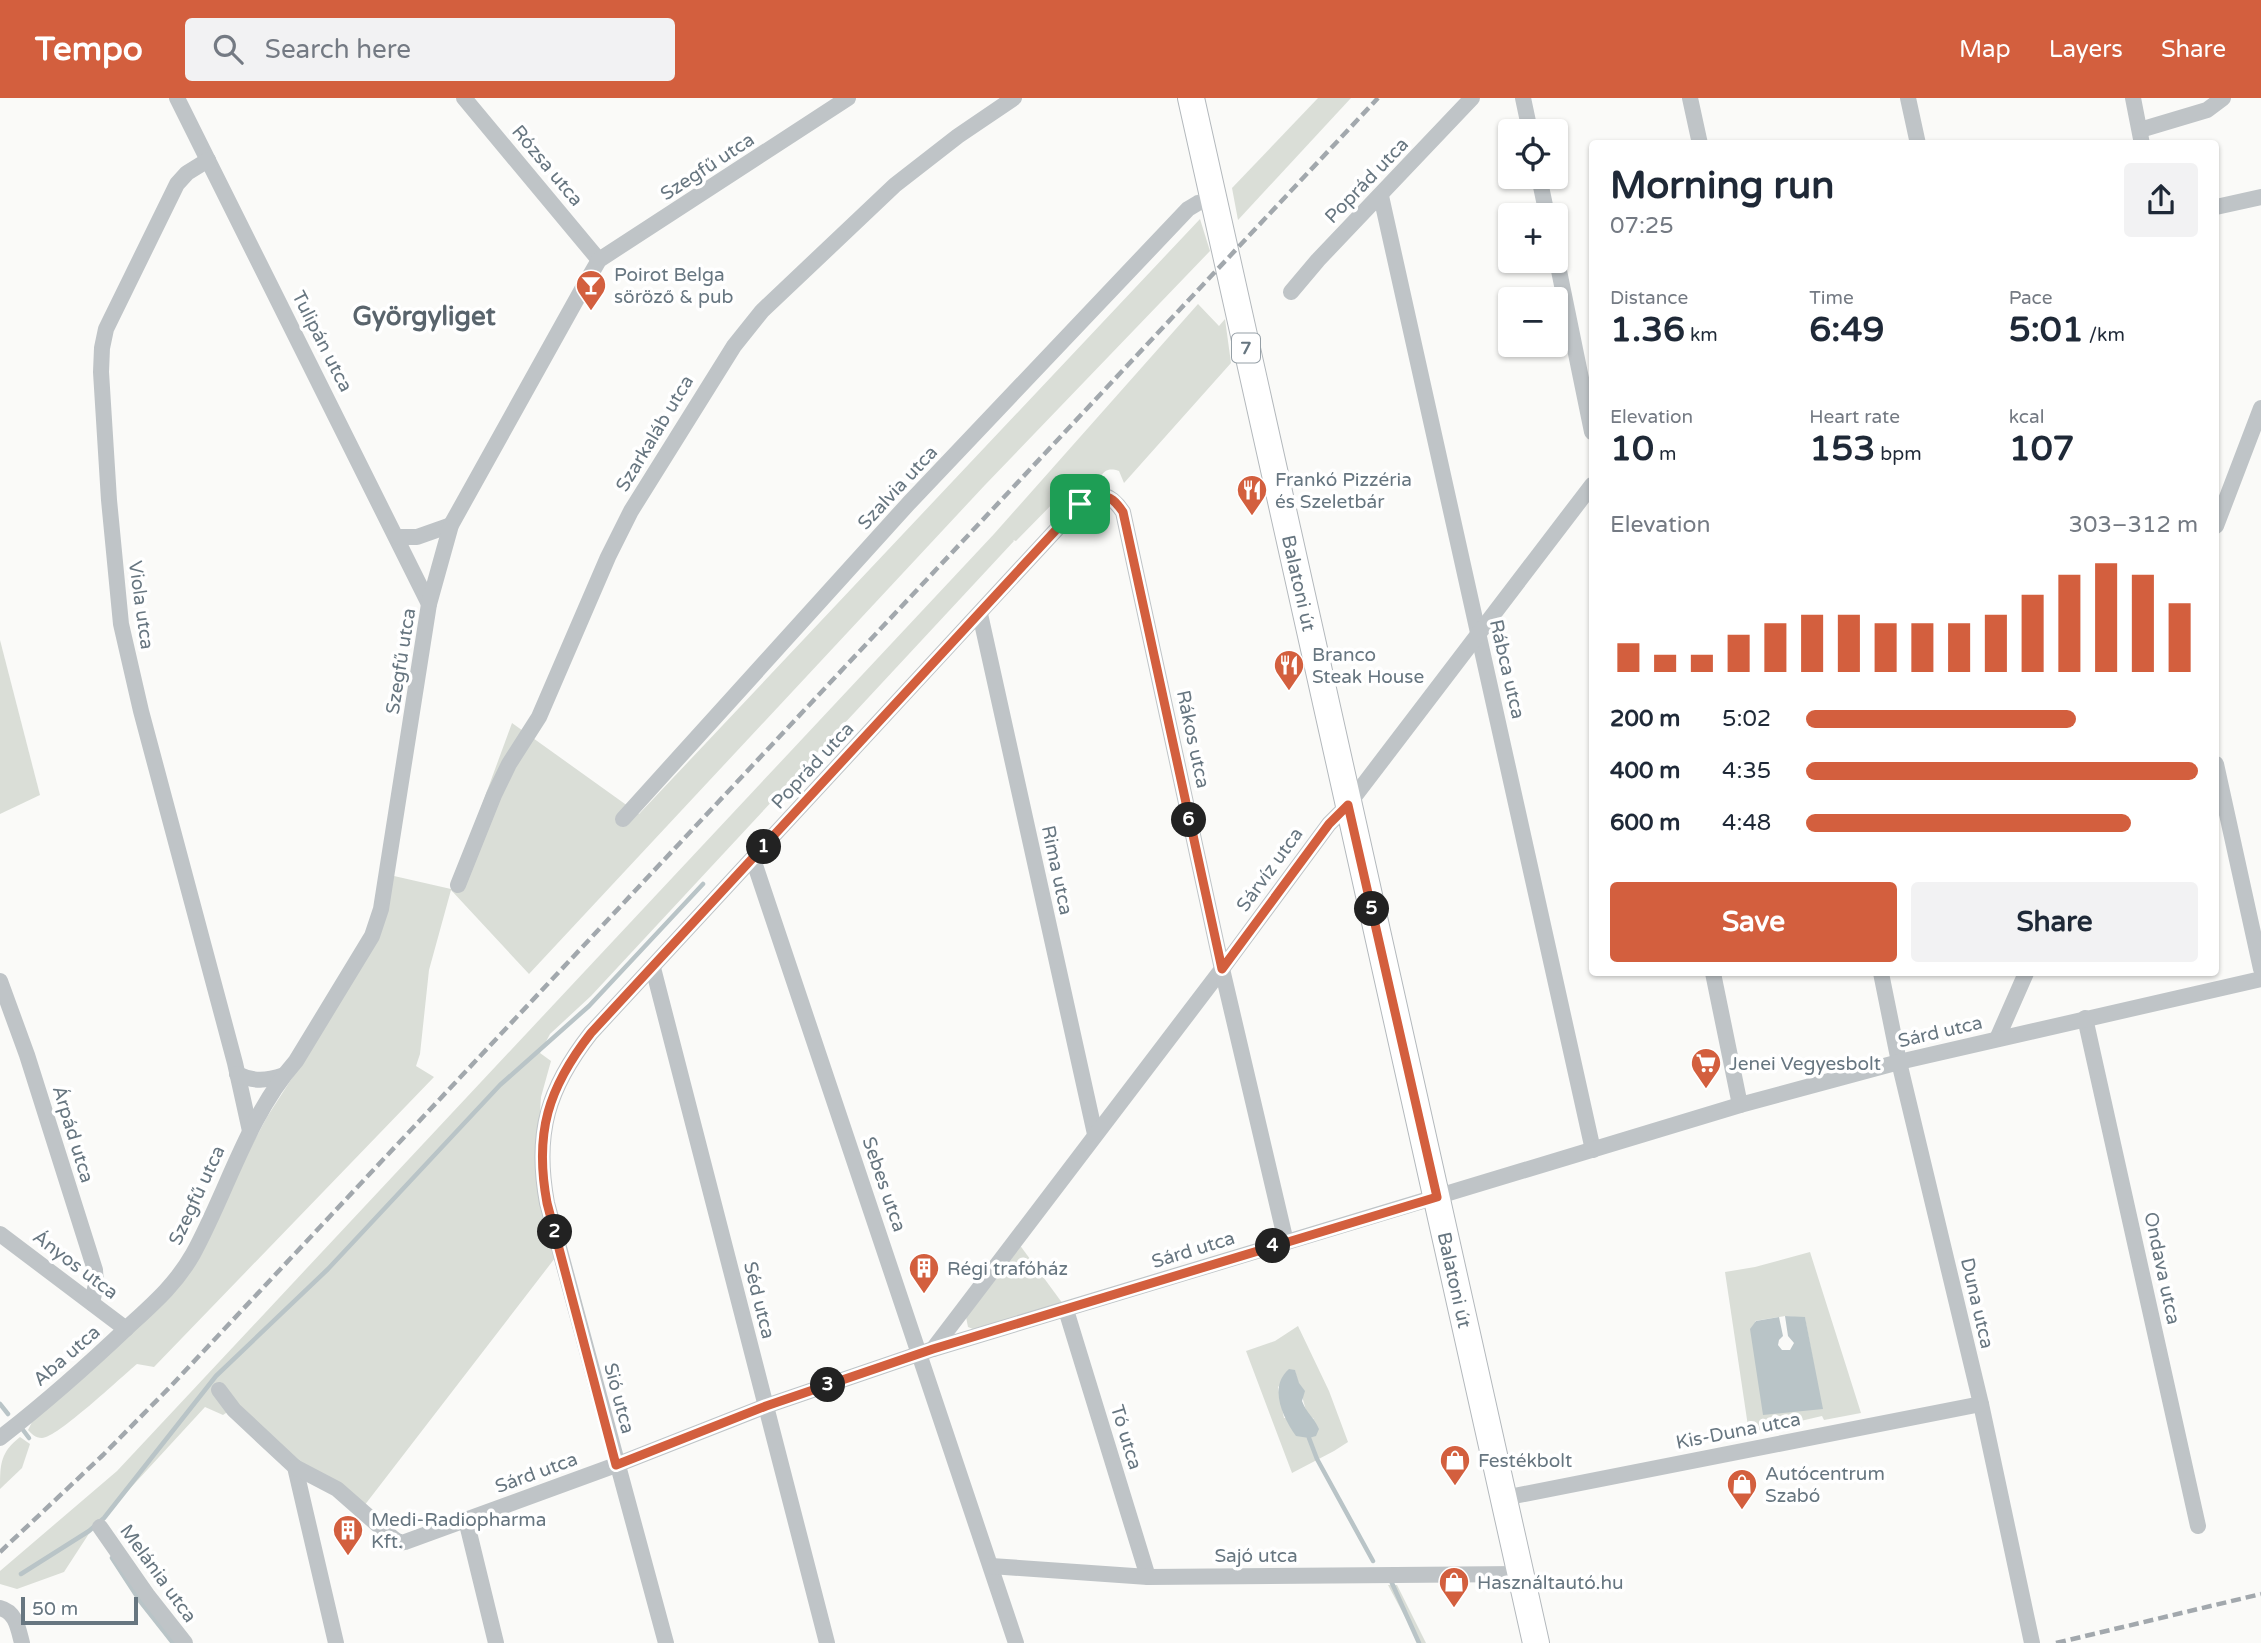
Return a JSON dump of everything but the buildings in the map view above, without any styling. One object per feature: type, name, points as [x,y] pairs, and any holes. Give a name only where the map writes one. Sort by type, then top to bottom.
[{"type":"main road","name":"Balatoni út","points":[[1191,98],[1536,1643]]},
{"type":"street","name":"Tulipán utca","points":[[177,98],[398,537],[429,604]]},
{"type":"street","name":"Szegfű utca","points":[[126,1329],[176,1281],[192,1255],[250,1131],[372,936],[381,909],[429,604],[451,525],[599,260],[848,98]]},
{"type":"street","name":"Szarkaláb utca","points":[[458,885],[494,795],[509,764],[539,717],[608,557],[631,512],[734,346],[762,311],[895,186],[958,136],[1014,98]]},
{"type":"street","name":"Poprád utca","points":[[1291,292],[1472,98]]},
{"type":"street","points":[[1523,98],[1527,119]]},
{"type":"street","points":[[1690,98],[1699,140]]},
{"type":"street","points":[[1908,98],[1917,140]]},
{"type":"street","points":[[2133,98],[2141,137],[2207,110],[2223,98]]},
{"type":"street","name":"Rózsa utca","points":[[473,101],[599,260]]},
{"type":"street","name":"Viola utca","points":[[208,160],[187,173],[177,184],[109,322],[102,348],[101,372],[109,500],[121,624],[250,1131]]},
{"type":"street","name":"Rábca utca","points":[[1381,196],[1593,1150]]},
{"type":"street","points":[[2219,206],[2261,197]]},
{"type":"street","name":"Szalvia utca","points":[[623,819],[909,503],[1188,209],[1214,199]]},
{"type":"street","points":[[1559,273],[1589,417]]},
{"type":"street","points":[[2219,518],[2261,408]]},
{"type":"street","name":"Sárvíz utca","points":[[927,1352],[1222,969],[1329,824],[1348,805],[1589,489]]},
{"type":"street","name":"Poprád utca","points":[[547,1203],[541,1156],[545,1119],[555,1088],[575,1053],[1080,504],[1090,497],[1108,496]]},
{"type":"street","name":"Rákos utca","points":[[1108,496],[1123,512],[1222,969],[1286,1242]]},
{"type":"street","points":[[398,537],[417,537],[451,525]]},
{"type":"street","name":"Rima utca","points":[[980,614],[1095,1134]]},
{"type":"street","points":[[2219,778],[2261,969]]},
{"type":"street","name":"Sebes utca","points":[[753,859],[927,1352],[1016,1643]]},
{"type":"street","name":"Séd utca","points":[[653,968],[827,1643]]},
{"type":"street","points":[[1714,976],[1740,1105]]},
{"type":"street","name":"Duna utca","points":[[1882,976],[1899,1062],[1981,1404],[2032,1643]]},
{"type":"street","points":[[1997,1040],[2025,976]]},
{"type":"street","name":"Sárd utca","points":[[295,1467],[337,1489],[400,1543],[616,1465],[766,1406],[927,1352],[1286,1242],[1740,1105],[1899,1062],[2261,979]]},
{"type":"street","name":"Árpád utca","points":[[0,981],[27,1055],[95,1270],[96,1284],[92,1303]]},
{"type":"street","name":"Ondava utca","points":[[2085,1018],[2198,1527]]},
{"type":"street","points":[[237,1074],[248,1079],[262,1080],[284,1075]]},
{"type":"street","name":"Sió utca","points":[[547,1203],[666,1643]]},
{"type":"street","name":"Ányos utca","points":[[0,1234],[126,1329]]},
{"type":"street","name":"Tó utca","points":[[1066,1310],[1148,1577]]},
{"type":"street","name":"Aba utca","points":[[0,1438],[92,1362],[126,1329]]},
{"type":"street","points":[[219,1390],[234,1410],[295,1467],[336,1643]]},
{"type":"street","name":"Kis-Duna utca","points":[[1504,1498],[1981,1404]]},
{"type":"street","points":[[466,1520],[496,1643]]},
{"type":"street","name":"Melánia utca","points":[[100,1527],[185,1643]]},
{"type":"street","name":"Sajó utca","points":[[991,1566],[1148,1577],[1521,1574]]},
{"type":"street","points":[[1,1608],[14,1616],[22,1643]]},
{"type":"shaded area","points":[[1318,98],[1351,98],[1238,220],[1232,188]]},
{"type":"shaded area","points":[[1200,219],[1210,251],[985,485],[529,974],[451,890],[429,970],[420,1054],[416,1066],[434,1077],[154,1367],[137,1364],[50,1435],[40,1438],[31,1433],[28,1430],[34,1418],[161,1303],[267,1117],[303,1061],[394,876],[451,889],[512,723],[639,814]]},
{"type":"shaded area","points":[[1198,304],[1219,326],[1225,319],[1231,363],[1124,483],[1119,471],[1109,470],[1105,471],[1092,492],[1080,500],[1067,489],[1016,541],[1013,540],[591,996],[550,1034],[540,1053],[551,1061],[541,1097],[538,1142],[555,1258],[364,1506],[296,1462],[235,1407],[223,1415],[205,1407],[90,1532],[64,1572],[17,1589],[0,1584],[0,1571],[117,1471],[994,534]]},
{"type":"shaded area","points":[[0,640],[40,795],[0,814]]},
{"type":"shaded area","points":[[1019,1244],[1063,1304],[973,1329],[968,1327],[966,1317]]},
{"type":"shaded area","points":[[1810,1252],[1861,1413],[1824,1420],[1822,1416],[1749,1433],[1725,1272]],"holes":[[[1785,1316],[1805,1318],[1822,1409],[1755,1321]]]},
{"type":"shaded area","points":[[1785,1316],[1805,1317],[1823,1409],[1763,1415],[1750,1329],[1756,1321],[1779,1317],[1783,1336],[1778,1345],[1782,1350],[1790,1350],[1794,1343],[1788,1336]]},
{"type":"shaded area","points":[[1298,1326],[1329,1391],[1348,1442],[1292,1473],[1246,1351],[1275,1341]],"holes":[[[1295,1371],[1307,1414],[1314,1419],[1284,1418],[1278,1387]]]},
{"type":"shaded area","points":[[1289,1369],[1295,1370],[1305,1391],[1302,1401],[1319,1429],[1316,1436],[1296,1436],[1286,1420],[1280,1402],[1279,1385]]},
{"type":"shaded area","points":[[20,1437],[30,1444],[22,1468],[0,1489],[2,1460],[8,1448]]},
{"type":"shaded area","points":[[1388,1585],[1397,1585],[1426,1643],[1419,1643]]},
{"type":"waterway","points":[[21,1574],[89,1531],[104,1518],[216,1376],[328,1269],[500,1085],[589,1006],[703,884]]},
{"type":"waterway","points":[[0,1404],[8,1414]]},
{"type":"waterway","points":[[23,1430],[29,1438]]},
{"type":"waterway","points":[[1309,1438],[1317,1459],[1373,1561]]},
{"type":"waterway","points":[[112,1558],[140,1601],[173,1643]]},
{"type":"waterway","points":[[1391,1581],[1419,1643]]},
{"type":"railway","points":[[0,1552],[103,1455],[170,1387],[1378,98]]},
{"type":"railway","points":[[2056,1643],[2261,1594]]},
{"type":"place","name":"Poirot Belga söröző & pub","points":[[591,312]]},
{"type":"place","name":"Frankó Pizzéria és Szeletbár","points":[[1252,517]]},
{"type":"place","name":"Branco Steak House","points":[[1289,692]]},
{"type":"place","name":"Jenei Vegyesbolt","points":[[1706,1090]]},
{"type":"place","name":"Régi trafóház","points":[[924,1295]]},
{"type":"place","name":"Festékbolt","points":[[1455,1487]]},
{"type":"place","name":"Autócentrum Szabó","points":[[1742,1511]]},
{"type":"place","name":"Medi-Radiopharma Kft.","points":[[348,1557]]},
{"type":"place","name":"Használtautó.hu","points":[[1454,1609]]},
{"type":"district","name":"Györgyliget","points":[[424,316]]},
{"type":"route","points":[[1108,496],[1123,512],[1222,969],[1329,824],[1348,805],[1437,1197],[933,1349],[766,1406],[616,1465],[542,1175],[545,1119],[555,1088],[575,1053],[591,1033],[1080,504],[1090,497],[1108,496]]}]
